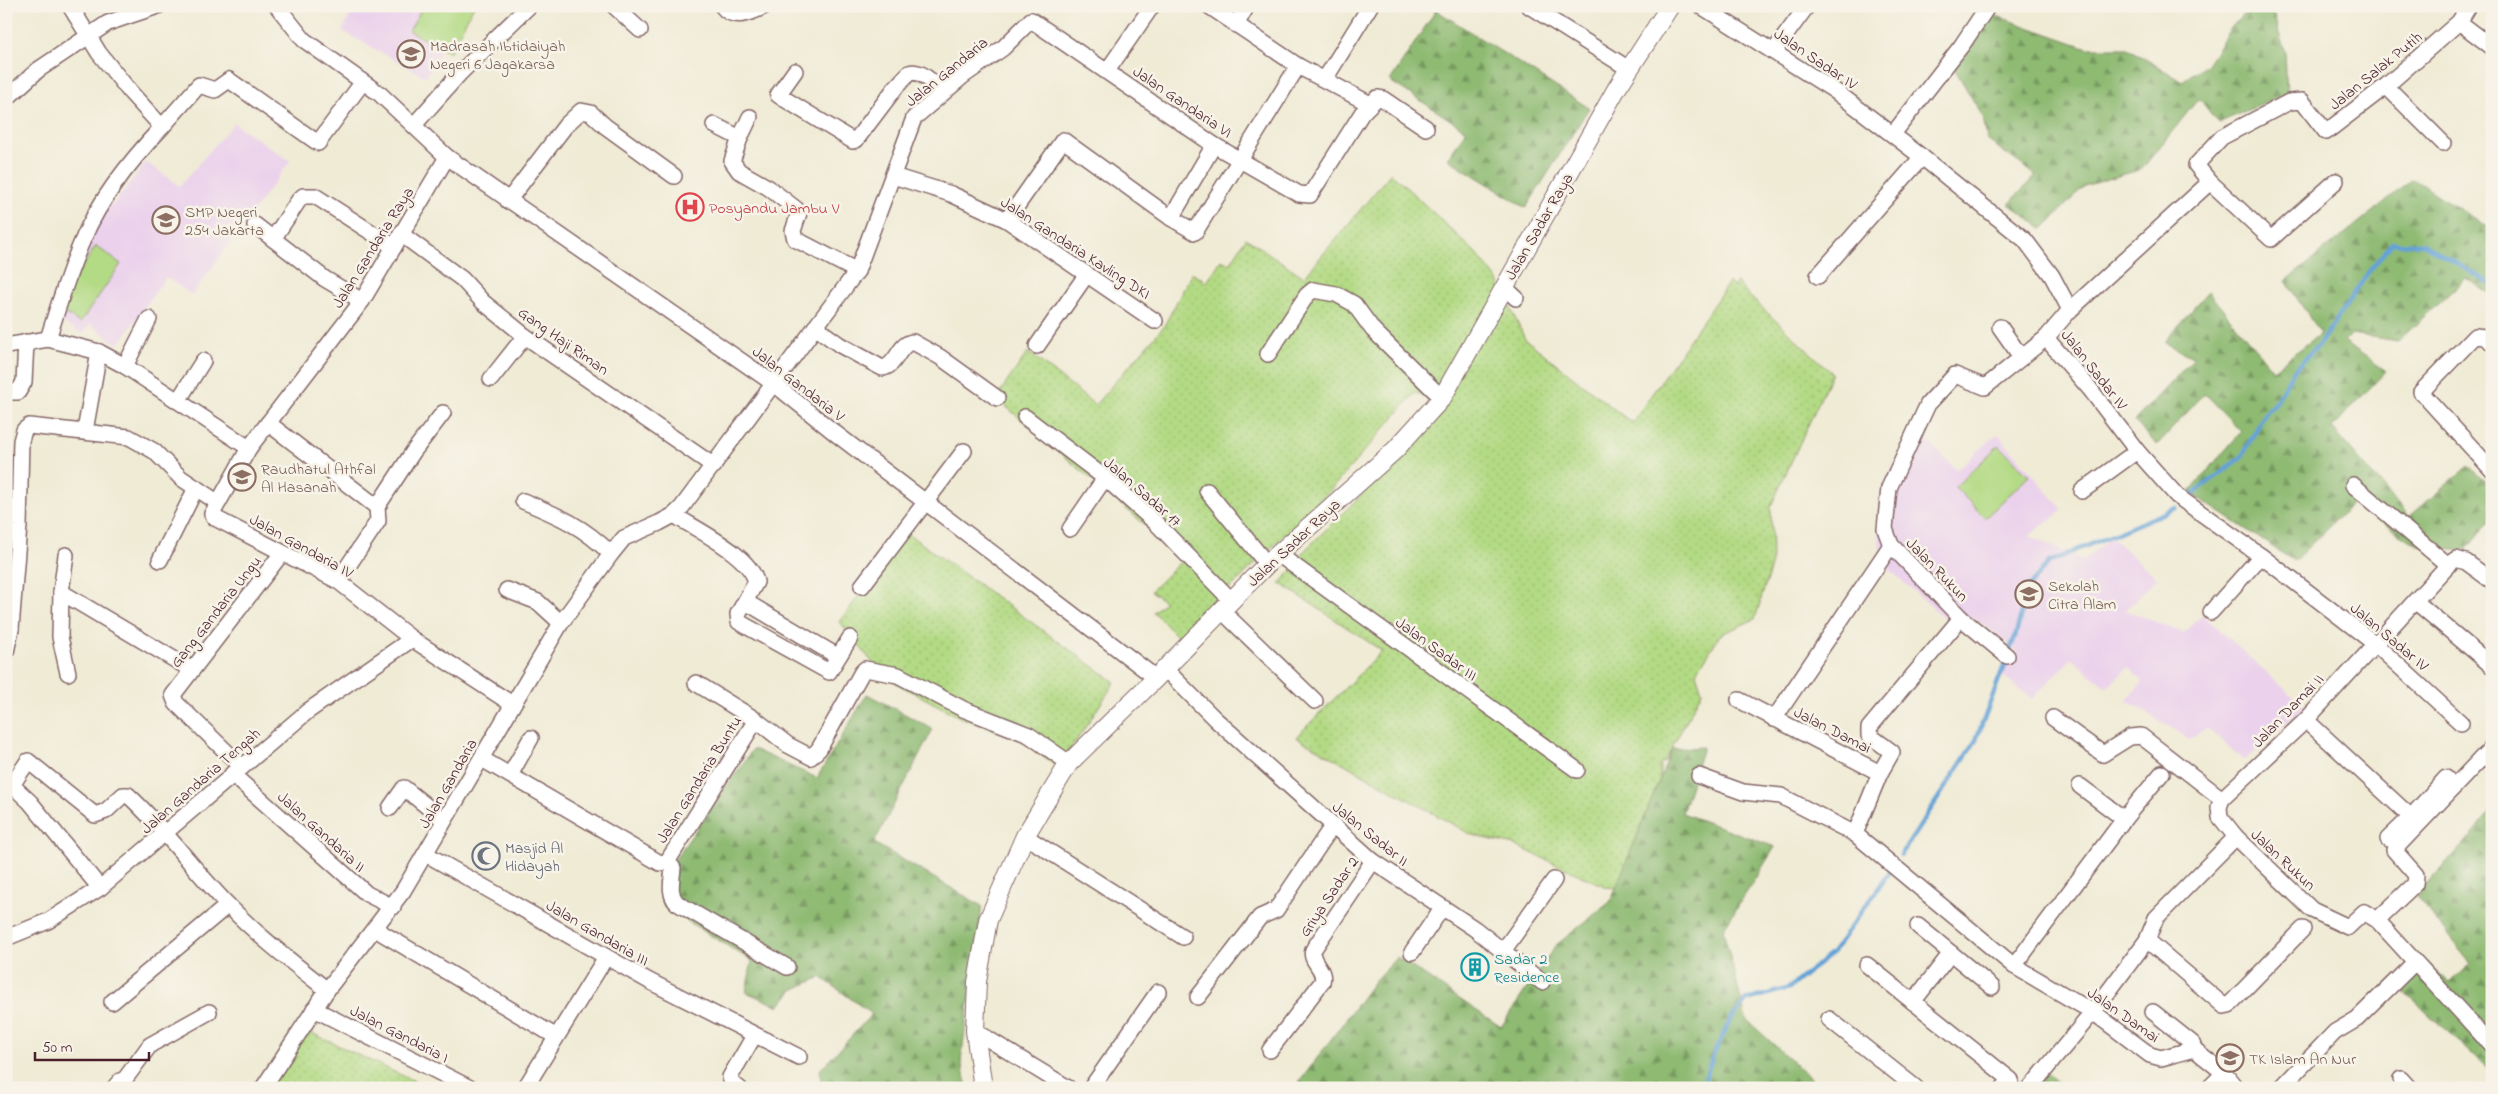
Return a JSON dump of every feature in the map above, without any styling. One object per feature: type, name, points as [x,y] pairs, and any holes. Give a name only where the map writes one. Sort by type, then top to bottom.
[{"type":"street","points":[[70,6],[88,37],[130,93],[162,127]]},
{"type":"street","points":[[6,99],[38,70],[108,24],[158,6]]},
{"type":"street","name":"Jalan Gandaria V","points":[[277,6],[304,40],[380,94],[447,157],[773,383],[835,433],[1160,674]]},
{"type":"street","points":[[414,125],[460,73],[529,6]]},
{"type":"street","points":[[614,6],[640,30]]},
{"type":"street","points":[[722,6],[730,14],[742,15],[765,6]]},
{"type":"street","points":[[1107,71],[1152,6]]},
{"type":"street","points":[[1208,6],[1298,66],[1370,104],[1376,98],[1383,99],[1426,128]]},
{"type":"street","points":[[1236,25],[1247,6]]},
{"type":"street","points":[[1325,79],[1370,6]]},
{"type":"street","points":[[1529,6],[1629,69]]},
{"type":"street","name":"Jalan Sadar Raya","points":[[983,1088],[975,1031],[977,982],[988,920],[1025,836],[1069,763],[1160,674],[1272,559],[1395,450],[1442,398],[1510,293],[1629,69],[1670,6]]},
{"type":"street","name":"Jalan Sadar IV","points":[[1701,6],[1835,90],[2025,240],[2052,276],[2070,310],[2046,338],[2090,389],[2137,451],[2177,496],[2261,556],[2374,643],[2461,723]]},
{"type":"street","points":[[1774,51],[1807,6]]},
{"type":"street","points":[[1893,134],[1953,57],[1988,6]]},
{"type":"street","name":"Jalan Salak Putih","points":[[2336,181],[2271,239],[2210,182],[2196,166],[2222,137],[2290,102],[2302,101],[2326,132],[2386,86],[2459,22],[2469,6]]},
{"type":"street","name":"Jalan Gandaria","points":[[773,383],[857,271],[914,118],[942,92],[1003,48],[1030,13],[1107,71]]},
{"type":"street","points":[[2459,22],[2492,47]]},
{"type":"street","points":[[1007,220],[1063,140],[1171,218],[1192,232],[1195,232],[1298,66]]},
{"type":"street","points":[[795,71],[778,95],[853,141],[856,140],[909,72],[917,72],[923,75],[942,92]]},
{"type":"street","name":"Jalan Gandaria VI","points":[[1107,71],[1214,145],[1299,194],[1310,195],[1362,112],[1370,104]]},
{"type":"street","points":[[48,339],[71,267],[83,237],[98,209],[162,127],[199,85],[215,90],[229,80],[318,143],[362,83]]},
{"type":"street","points":[[2386,86],[2443,143]]},
{"type":"street","points":[[508,201],[566,125],[582,111],[591,113],[605,126],[674,176]]},
{"type":"street","points":[[750,117],[732,161],[739,171],[769,188],[796,209],[799,213],[793,231],[795,239],[805,246],[857,271]]},
{"type":"street","points":[[714,125],[740,138]]},
{"type":"street","points":[[1171,218],[1214,145]]},
{"type":"street","name":"Jalan Gandaria Raya","points":[[268,423],[362,301],[447,157]]},
{"type":"street","points":[[1818,276],[1922,157]]},
{"type":"street","name":"Jalan Gandaria Kavling DKI","points":[[893,176],[951,194],[1007,220],[1155,320]]},
{"type":"street","points":[[2070,310],[2210,182]]},
{"type":"street","points":[[273,239],[299,200],[309,195],[315,196],[394,247]]},
{"type":"street","points":[[255,225],[325,279],[362,301]]},
{"type":"street","name":"Gang Haji Riman","points":[[401,234],[462,279],[483,302],[525,336],[714,466]]},
{"type":"street","points":[[1037,346],[1087,274]]},
{"type":"street","points":[[1268,354],[1307,295],[1313,290],[1336,294],[1354,304],[1373,330],[1442,398]]},
{"type":"street","points":[[125,366],[149,319]]},
{"type":"street","points":[[815,327],[840,345],[882,368],[890,364],[905,345],[912,342],[940,357],[997,398]]},
{"type":"street","points":[[2000,327],[2021,357],[2046,338]]},
{"type":"street","points":[[491,379],[525,336]]},
{"type":"street","points":[[2492,343],[2486,337],[2475,336],[2421,392],[2492,470]]},
{"type":"street","points":[[6,346],[48,339],[99,352],[125,366],[249,448]]},
{"type":"street","points":[[6,392],[18,392],[23,386],[26,342]]},
{"type":"street","points":[[82,431],[99,352]]},
{"type":"street","name":"Jalan Rukun","points":[[2007,656],[1961,618],[1891,545],[1885,529],[1889,488],[1928,404],[1955,375],[1985,387],[2021,357]]},
{"type":"street","points":[[178,401],[203,361]]},
{"type":"street","points":[[773,383],[714,466],[674,515],[737,555],[749,566],[756,582],[738,614],[739,622],[829,672],[837,656],[850,638]]},
{"type":"street","points":[[338,581],[378,520],[377,508],[413,452],[443,413]]},
{"type":"street","name":"Jalan Sadar 17","points":[[1025,417],[1105,478],[1157,524],[1226,605],[1315,701]]},
{"type":"street","points":[[6,652],[23,432],[31,426],[129,437],[141,442],[154,451],[181,478],[217,502],[249,448],[268,423],[377,508]]},
{"type":"street","points":[[862,586],[964,451]]},
{"type":"street","points":[[2082,491],[2137,451]]},
{"type":"street","points":[[1070,529],[1105,478]]},
{"type":"street","points":[[2353,485],[2448,565],[2456,559],[2466,562],[2492,581]]},
{"type":"street","points":[[160,560],[196,488]]},
{"type":"street","name":"Jalan Sadar III","points":[[1207,491],[1272,559],[1577,770]]},
{"type":"street","points":[[523,501],[577,524],[593,535],[611,554]]},
{"type":"street","name":"Jalan Gandaria IV","points":[[217,502],[212,512],[215,518],[338,581],[412,638],[512,704]]},
{"type":"street","name":"Jalan Gandaria","points":[[263,1088],[327,990],[393,907],[561,624],[611,554],[624,538],[674,515]]},
{"type":"street","points":[[1774,719],[1891,545]]},
{"type":"street","name":"Gang Gandaria Ungu","points":[[176,690],[282,553]]},
{"type":"street","points":[[66,555],[61,592],[60,636],[68,673]]},
{"type":"street","points":[[2211,612],[2261,556]]},
{"type":"street","name":"Jalan Damai II","points":[[2222,799],[2306,720],[2374,643],[2448,565]]},
{"type":"street","points":[[507,590],[538,602],[561,624]]},
{"type":"street","points":[[61,592],[192,670]]},
{"type":"street","points":[[2415,601],[2492,666]]},
{"type":"street","points":[[746,602],[837,656]]},
{"type":"street","points":[[1880,773],[1892,752],[1870,735],[1869,728],[1961,618]]},
{"type":"street","name":"Jalan Gandaria Tengah","points":[[6,938],[48,921],[100,888],[167,833],[308,710],[412,638]]},
{"type":"street","points":[[756,720],[783,741],[811,757],[819,749],[863,670],[873,669],[898,675],[962,709],[1029,735],[1069,763]]},
{"type":"street","name":"Jalan Sadar II","points":[[1160,674],[1215,719],[1373,861],[1503,951],[1542,982]]},
{"type":"street","name":"Jalan Gandaria Buntu","points":[[482,758],[655,861],[660,863],[667,862],[756,720],[696,683]]},
{"type":"street","name":"Jalan Gandaria II","points":[[176,690],[174,701],[237,771],[367,894],[393,907]]},
{"type":"street","name":"Jalan Damai","points":[[1738,700],[1880,773],[1855,834]]},
{"type":"street","points":[[2053,718],[2103,754],[2130,736],[2140,736],[2222,799]]},
{"type":"street","points":[[2306,720],[2411,817]]},
{"type":"street","points":[[510,775],[531,738]]},
{"type":"street","points":[[2492,747],[2394,850],[2416,875],[2415,884],[2377,920],[2414,963],[2492,1046]]},
{"type":"street","points":[[100,888],[30,802],[14,787],[14,782],[28,761],[95,814],[102,814],[122,795],[127,794],[167,833],[228,905],[268,942],[327,990]]},
{"type":"street","points":[[2014,966],[2124,819],[2162,773]]},
{"type":"street","name":"Jalan Damai","points":[[1699,776],[1743,792],[1781,796],[1855,834],[2014,966],[2094,1012],[2150,1055],[2161,1058],[2194,1049]]},
{"type":"street","points":[[2388,839],[2411,817],[2446,778]]},
{"type":"street","points":[[2080,786],[2124,819]]},
{"type":"street","points":[[390,808],[404,788],[444,820]]},
{"type":"street","name":"Jalan Rukun","points":[[2222,799],[2219,807],[2220,817],[2236,838],[2312,910],[2348,926],[2364,912],[2377,920]]},
{"type":"street","points":[[1198,997],[1260,917],[1276,910],[1333,825]]},
{"type":"street","points":[[1025,836],[1183,937]]},
{"type":"street","points":[[2030,1088],[2094,1012],[2147,940],[2156,918],[2236,838]]},
{"type":"street","name":"Jalan Gandaria III","points":[[426,854],[606,957],[754,1036],[799,1057]]},
{"type":"street","name":"Griya Sadar 2","points":[[1270,1050],[1322,982],[1323,973],[1313,957],[1313,950],[1373,861]]},
{"type":"street","points":[[667,862],[673,868],[672,896],[677,903],[787,967]]},
{"type":"street","points":[[1503,951],[1554,880]]},
{"type":"street","points":[[112,1002],[228,905]]},
{"type":"street","points":[[1412,952],[1442,908]]},
{"type":"street","points":[[1918,926],[1992,987]]},
{"type":"street","points":[[2147,940],[2224,1006],[2229,1005],[2303,929]]},
{"type":"street","points":[[375,930],[555,1036]]},
{"type":"street","points":[[1913,1002],[1951,953]]},
{"type":"street","points":[[526,1088],[555,1036],[606,957]]},
{"type":"street","points":[[2280,1088],[2335,1032],[2357,1019],[2414,963]]},
{"type":"street","points":[[1866,965],[2010,1080],[2004,1088]]},
{"type":"street","points":[[1091,1088],[1158,992]]},
{"type":"street","name":"Jalan Gandaria I","points":[[314,1009],[470,1088]]},
{"type":"street","points":[[125,1085],[150,1045],[209,1012]]},
{"type":"street","points":[[2153,1012],[2192,1043],[2194,1049],[2224,1074],[2236,1088]]},
{"type":"street","points":[[1829,1019],[1916,1088]]},
{"type":"street","points":[[975,1031],[1068,1088]]},
{"type":"street","points":[[739,1088],[732,1084],[730,1077],[754,1036]]},
{"type":"street","points":[[2209,1088],[2224,1074]]},
{"type":"shaded area","name":"Madrasah Ibtidaiyah Negeri 6 Jagakarsa","points":[[356,6],[464,6],[426,77],[342,31]]},
{"type":"shaded area","name":"SMP Negeri 254 Jakarta","points":[[234,123],[290,161],[192,295],[166,277],[118,345],[90,324],[82,334],[50,314],[100,196],[113,205],[146,162],[180,186]]},
{"type":"shaded area","name":"Sekolah Citra Alam","points":[[1918,431],[1956,470],[1998,434],[2063,510],[2029,536],[2084,560],[2111,537],[2157,578],[2126,610],[2183,633],[2202,615],[2305,707],[2245,761],[2206,727],[2191,740],[2126,700],[2143,682],[2128,667],[2106,688],[2072,658],[2032,699],[1999,673],[2017,651],[1974,617],[1961,633],[1881,562],[1877,515],[1889,473]]},
{"type":"green space","points":[[423,6],[474,6],[449,53],[409,31]]},
{"type":"green space","points":[[2251,6],[2271,6],[2285,53],[2287,93],[2218,123],[2199,98],[2142,169],[2084,186],[2043,229],[2009,204],[2036,175],[1987,140],[1983,117],[1954,68],[1988,13],[2088,48],[2127,48],[2182,81],[2207,64],[2230,29]]},
{"type":"green space","points":[[1436,10],[1589,108],[1526,208],[1448,159],[1466,130],[1390,81]]},
{"type":"green space","points":[[1391,173],[1476,253],[1497,279],[1525,339],[1632,423],[1729,282],[1734,287],[1737,282],[1745,292],[1832,373],[1771,506],[1772,563],[1755,619],[1720,635],[1696,673],[1702,691],[1664,763],[1662,762],[1660,765],[1660,854],[1625,889],[1606,887],[1514,845],[1472,835],[1296,737],[1382,651],[1280,583],[1300,561],[1297,558],[1399,458],[1441,401],[1415,393],[1329,492],[1179,638],[1153,612],[1165,602],[1151,591],[1184,558],[996,398],[1028,352],[1095,405],[1164,326],[1192,273],[1207,282],[1221,260],[1230,264],[1246,238],[1304,277]]},
{"type":"green space","points":[[2413,179],[2492,230],[2492,295],[2466,278],[2398,341],[2351,334],[2344,341],[2386,371],[2332,428],[2409,517],[2468,466],[2492,486],[2492,519],[2466,550],[2418,546],[2353,503],[2294,561],[2189,492],[2241,432],[2205,393],[2157,445],[2134,421],[2194,358],[2164,342],[2208,292],[2273,370],[2320,334],[2286,281]]},
{"type":"green space","points":[[96,246],[121,264],[80,323],[55,307]]},
{"type":"green space","points":[[1999,445],[2029,476],[1985,518],[1955,487]]},
{"type":"green space","points":[[904,531],[1115,682],[1059,767],[1016,737],[961,718],[896,683],[877,668],[840,622]]},
{"type":"green space","points":[[867,694],[933,729],[874,843],[982,906],[961,1060],[967,1088],[821,1088],[820,1070],[872,1014],[821,977],[793,990],[779,1006],[746,992],[752,961],[663,906],[659,882],[753,749],[817,778]]},
{"type":"green space","points":[[1703,747],[1682,813],[1775,847],[1723,930],[1746,1019],[1821,1088],[1295,1088],[1375,980],[1397,957],[1501,1027],[1555,946],[1610,902],[1672,749]]},
{"type":"green space","points":[[2492,809],[2492,1072],[2402,990],[2426,962],[2450,983],[2471,964],[2416,896],[2473,834]]},
{"type":"green space","points":[[303,1029],[429,1088],[268,1088]]},
{"type":"green space","points":[[2044,1071],[2062,1088],[2028,1088]]},
{"type":"waterway","points":[[2191,495],[2241,458],[2264,415],[2276,401],[2294,370],[2318,346],[2370,270],[2392,243],[2423,244],[2492,284]]},
{"type":"waterway","points":[[1901,855],[1976,740],[2016,634],[2028,587],[2049,562],[2176,508]]},
{"type":"waterway","points":[[1702,1088],[1713,1055],[1732,1017],[1747,1000],[1789,988],[1832,953],[1890,872]]},
{"type":"place","name":"Madrasah Ibtidaiyah Negeri 6 Jagakarsa","points":[[411,54]]},
{"type":"place","name":"Posyandu Jambu V","points":[[690,207]]},
{"type":"place","name":"SMP Negeri 254 Jakarta","points":[[166,220]]},
{"type":"place","name":"Raudhatul Athfal Al Hasanah","points":[[242,477]]},
{"type":"place","name":"Sekolah Citra Alam","points":[[2029,594]]},
{"type":"place","name":"Masjid Al Hidayah","points":[[486,856]]},
{"type":"place","name":"Sadar 2 Residence","points":[[1475,967]]},
{"type":"place","name":"TK Islam An Nur","points":[[2230,1058]]}]
